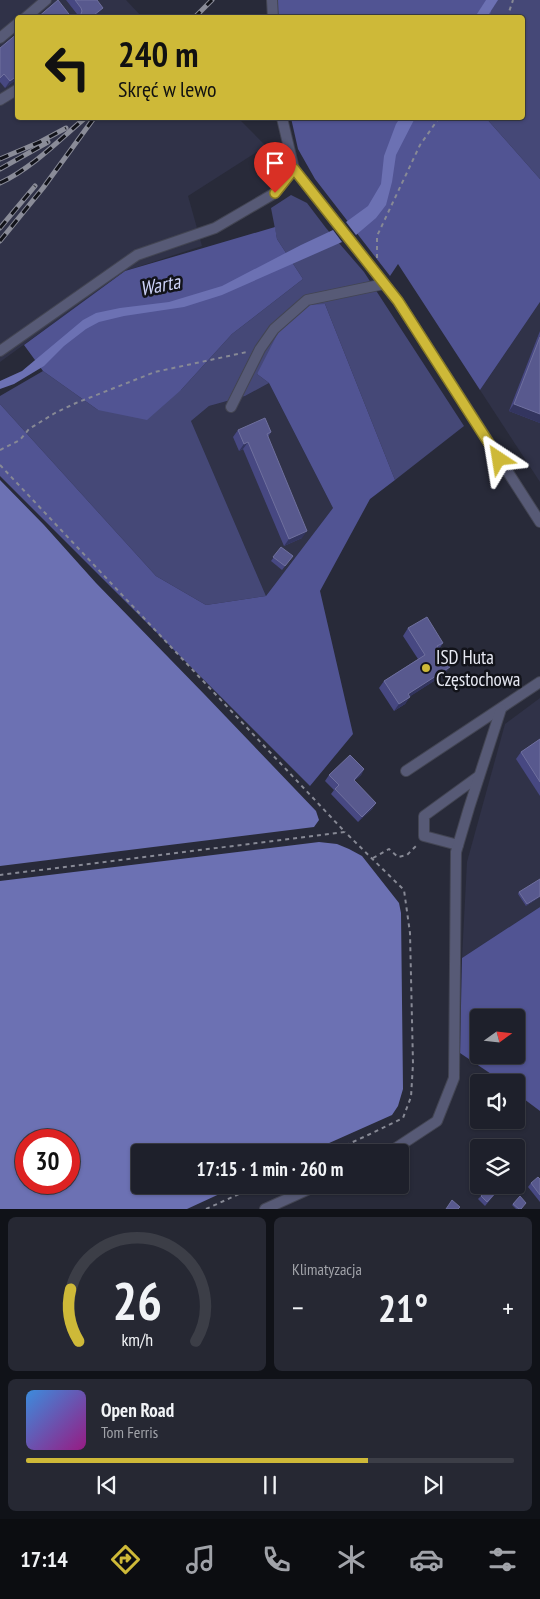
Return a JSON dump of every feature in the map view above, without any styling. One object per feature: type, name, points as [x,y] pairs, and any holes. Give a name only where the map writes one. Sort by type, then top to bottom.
[{"type":"street","points":[[28,15],[46,0]]},
{"type":"street","points":[[272,0],[273,15]]},
{"type":"street","points":[[0,38],[15,26]]},
{"type":"street","points":[[0,100],[15,92]]},
{"type":"street","points":[[282,120],[294,169],[398,301],[540,522]]},
{"type":"street","points":[[0,351],[137,255],[215,228],[275,193],[294,169]]},
{"type":"street","points":[[231,406],[260,349],[274,329],[307,300],[384,284]]},
{"type":"street","points":[[406,771],[540,682]]},
{"type":"street","points":[[403,1144],[437,1122],[454,1078],[456,852],[501,709]]},
{"type":"street","points":[[458,845],[424,836],[424,816],[479,776]]},
{"type":"street","points":[[265,1209],[298,1194]]},
{"type":"path","points":[[508,15],[513,0]]},
{"type":"path","points":[[376,273],[377,236],[420,145],[438,120]]},
{"type":"path","points":[[0,450],[20,440],[29,429],[55,413],[147,375],[260,349]]},
{"type":"path","points":[[0,466],[345,832],[404,890],[410,932],[413,1064],[411,1097],[403,1118],[348,1144]]},
{"type":"path","points":[[0,875],[345,832]]},
{"type":"path","points":[[372,858],[389,849],[398,857],[407,855],[414,850],[424,836]]},
{"type":"path","points":[[206,1209],[239,1194]]},
{"type":"shaded area","points":[[0,0],[126,0],[140,15],[15,15],[15,120],[240,120],[266,146],[188,196],[202,246],[125,271],[0,362]]},
{"type":"shaded area","points":[[277,0],[493,0],[490,15],[277,15]]},
{"type":"shaded area","points":[[486,0],[498,0],[488,15],[476,15]]},
{"type":"shaded area","points":[[493,0],[540,0],[540,179],[488,120],[525,120],[525,15],[490,15]]},
{"type":"shaded area","points":[[291,120],[488,120],[540,179],[540,302],[480,390],[398,264],[390,276],[315,179],[298,149]]},
{"type":"shaded area","points":[[399,120],[414,120],[396,155],[386,205],[376,218],[356,235],[346,222],[368,206],[381,184],[384,156]]},
{"type":"shaded area","points":[[291,195],[307,203],[364,272],[464,426],[395,480],[325,304],[257,374],[269,383],[245,396],[209,406],[191,421],[266,596],[206,605],[156,576],[0,404],[0,396],[43,371],[98,410],[181,390],[232,334],[303,279],[277,239],[271,208]]},
{"type":"shaded area","points":[[275,227],[277,239],[303,279],[232,334],[181,390],[147,420],[98,410],[43,371],[24,345],[125,271]]},
{"type":"shaded area","points":[[333,230],[342,242],[222,295],[184,307],[124,316],[99,322],[86,329],[64,346],[44,366],[14,384],[0,389],[0,381],[22,371],[83,320],[96,313],[169,302],[222,286]]},
{"type":"shaded area","points":[[540,302],[540,482],[480,390]]},
{"type":"shaded area","points":[[325,304],[395,480],[370,499],[320,591],[353,734],[310,786],[0,476],[0,404],[156,576],[206,605],[266,596],[333,508],[269,383],[257,374],[278,333],[310,305]]},
{"type":"shaded area","points":[[269,383],[333,508],[266,596],[191,421],[209,406],[245,396]]},
{"type":"shaded area","points":[[0,480],[44,525],[96,583],[316,811],[319,820],[314,827],[0,866]]},
{"type":"shaded area","points":[[540,698],[540,907],[462,958],[467,862],[505,724]]},
{"type":"shaded area","points":[[319,842],[337,844],[362,856],[399,903],[401,913],[403,1089],[398,1106],[392,1115],[327,1144],[131,1144],[131,1194],[220,1194],[187,1209],[0,1209],[0,881]]},
{"type":"shaded area","points":[[540,907],[540,1111],[525,1100],[525,1074],[491,1074],[476,1064],[525,1064],[525,1009],[470,1009],[470,1060],[460,1053],[462,958]]},
{"type":"building","points":[[58,0],[70,15],[40,15]]},
{"type":"building","points":[[75,0],[97,0],[103,8],[94,15],[81,15],[81,8]]},
{"type":"building","points":[[15,36],[15,77],[10,81],[4,74],[0,78],[0,48]]},
{"type":"building","points":[[540,337],[540,414],[514,404]]},
{"type":"building","points":[[265,418],[271,432],[267,434],[307,531],[289,539],[248,442],[244,444],[238,430]]},
{"type":"building","points":[[281,547],[293,556],[285,566],[273,557]]},
{"type":"building","name":"ISD Huta Częstochowa","points":[[427,617],[443,643],[437,646],[450,667],[408,694],[410,697],[399,704],[384,681],[425,655],[408,628]]},
{"type":"building","points":[[540,739],[540,782],[521,752]]},
{"type":"building","points":[[350,755],[364,769],[354,780],[376,803],[362,817],[335,789],[339,785],[329,775]]},
{"type":"building","points":[[540,879],[540,896],[527,904],[519,892]]},
{"type":"building","points":[[538,1177],[540,1179],[540,1195],[531,1183]]},
{"type":"building","points":[[483,1194],[494,1194],[487,1202],[481,1196]]},
{"type":"building","points":[[520,1196],[526,1203],[519,1209],[513,1204]]},
{"type":"building","points":[[452,1200],[460,1207],[458,1209],[446,1209]]},
{"type":"railway","points":[[197,15],[212,0]]},
{"type":"railway","points":[[0,183],[34,162],[83,120]]},
{"type":"railway","points":[[0,241],[43,188],[93,120]]},
{"type":"railway","points":[[0,159],[40,142],[66,128]]},
{"type":"railway","points":[[0,169],[48,142]]},
{"type":"railway","points":[[0,228],[35,186]]},
{"type":"place","name":"ISD Huta Częstochowa","points":[[426,668]]},
{"type":"route","points":[[275,193],[294,169],[398,301],[499,459]]},
{"type":"water label","name":"Warta","points":[[160,285]]}]
